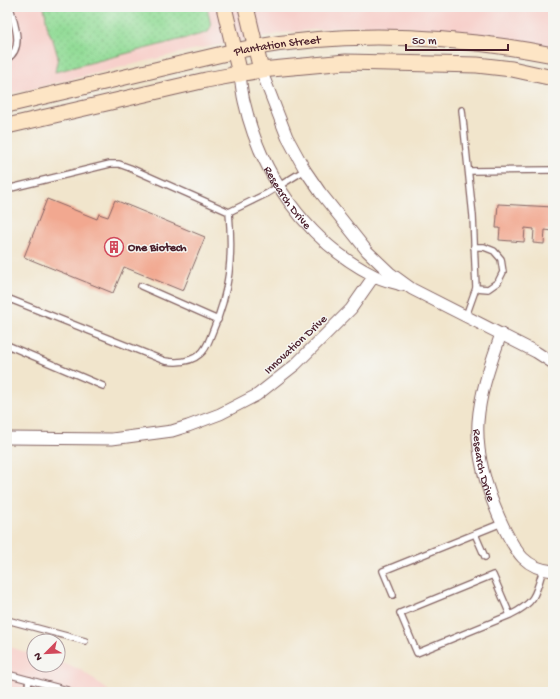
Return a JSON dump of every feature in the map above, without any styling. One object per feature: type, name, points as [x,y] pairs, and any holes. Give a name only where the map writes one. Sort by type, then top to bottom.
[{"type":"main road","name":"Research Drive","points":[[224,7],[240,74]]},
{"type":"main road","name":"Research Drive","points":[[246,7],[261,70]]},
{"type":"main road","name":"Plantation Street","points":[[7,105],[256,46],[291,42],[350,38],[417,37],[499,45],[553,55]]},
{"type":"main road","name":"Plantation Street","points":[[7,126],[198,82],[261,70],[346,62],[448,64],[505,68],[553,78]]},
{"type":"street","name":"Research Drive","points":[[261,70],[287,137],[305,170],[320,192],[367,251],[390,273],[412,289]]},
{"type":"street","name":"Research Drive","points":[[240,74],[243,100],[250,126],[278,187],[298,214],[322,240],[350,262],[374,276],[412,289],[553,362]]},
{"type":"street","name":"Innovation Drive","points":[[7,438],[112,439],[172,431],[220,414],[257,395],[296,365],[351,309],[374,276]]},
{"type":"street","name":"Research Drive","points":[[501,334],[485,383],[478,422],[481,463],[490,497],[514,546],[523,558],[533,565],[548,570]]},
{"type":"lane","points":[[7,8],[10,7],[17,35],[14,54],[7,58]]},
{"type":"lane","points":[[462,110],[469,171],[476,288],[466,316]]},
{"type":"lane","points":[[7,189],[110,164],[119,164],[229,212]]},
{"type":"lane","points":[[229,212],[278,187],[305,170]]},
{"type":"lane","points":[[469,171],[553,170]]},
{"type":"lane","points":[[7,298],[165,361],[176,363],[191,359],[199,355],[204,350],[218,320],[225,297],[229,275],[231,235],[229,212]]},
{"type":"lane","points":[[474,247],[484,247],[494,251],[501,259],[503,272],[498,282],[488,289],[476,288]]},
{"type":"lane","points":[[141,286],[218,320]]},
{"type":"lane","points":[[7,345],[103,386]]},
{"type":"lane","points":[[393,595],[383,571],[502,523]]},
{"type":"lane","points":[[475,534],[485,557]]},
{"type":"lane","points":[[510,615],[492,575],[400,613],[416,653],[510,615],[525,607],[534,597],[548,570]]},
{"type":"lane","points":[[7,620],[85,642]]},
{"type":"lane","points":[[7,674],[70,692]]},
{"type":"lane","points":[[27,692],[29,680]]},
{"type":"shaded area","points":[[7,7],[553,7],[553,48],[497,37],[408,27],[357,26],[321,29],[283,33],[196,49],[7,95]]},
{"type":"shaded area","points":[[7,646],[26,652],[26,673],[66,673],[66,665],[80,669],[110,692],[7,692]]},
{"type":"green space","points":[[44,7],[207,7],[211,26],[208,32],[202,34],[55,72],[58,57],[53,40],[48,30]]},
{"type":"building","name":"One Biotech","points":[[47,199],[97,219],[99,214],[108,217],[115,200],[205,237],[183,291],[124,267],[113,293],[24,257]]},
{"type":"building","points":[[498,204],[553,207],[553,231],[545,230],[544,244],[533,243],[534,229],[525,228],[524,242],[499,240],[500,228],[496,228]]},
{"type":"place","name":"One Biotech","points":[[114,247]]}]
